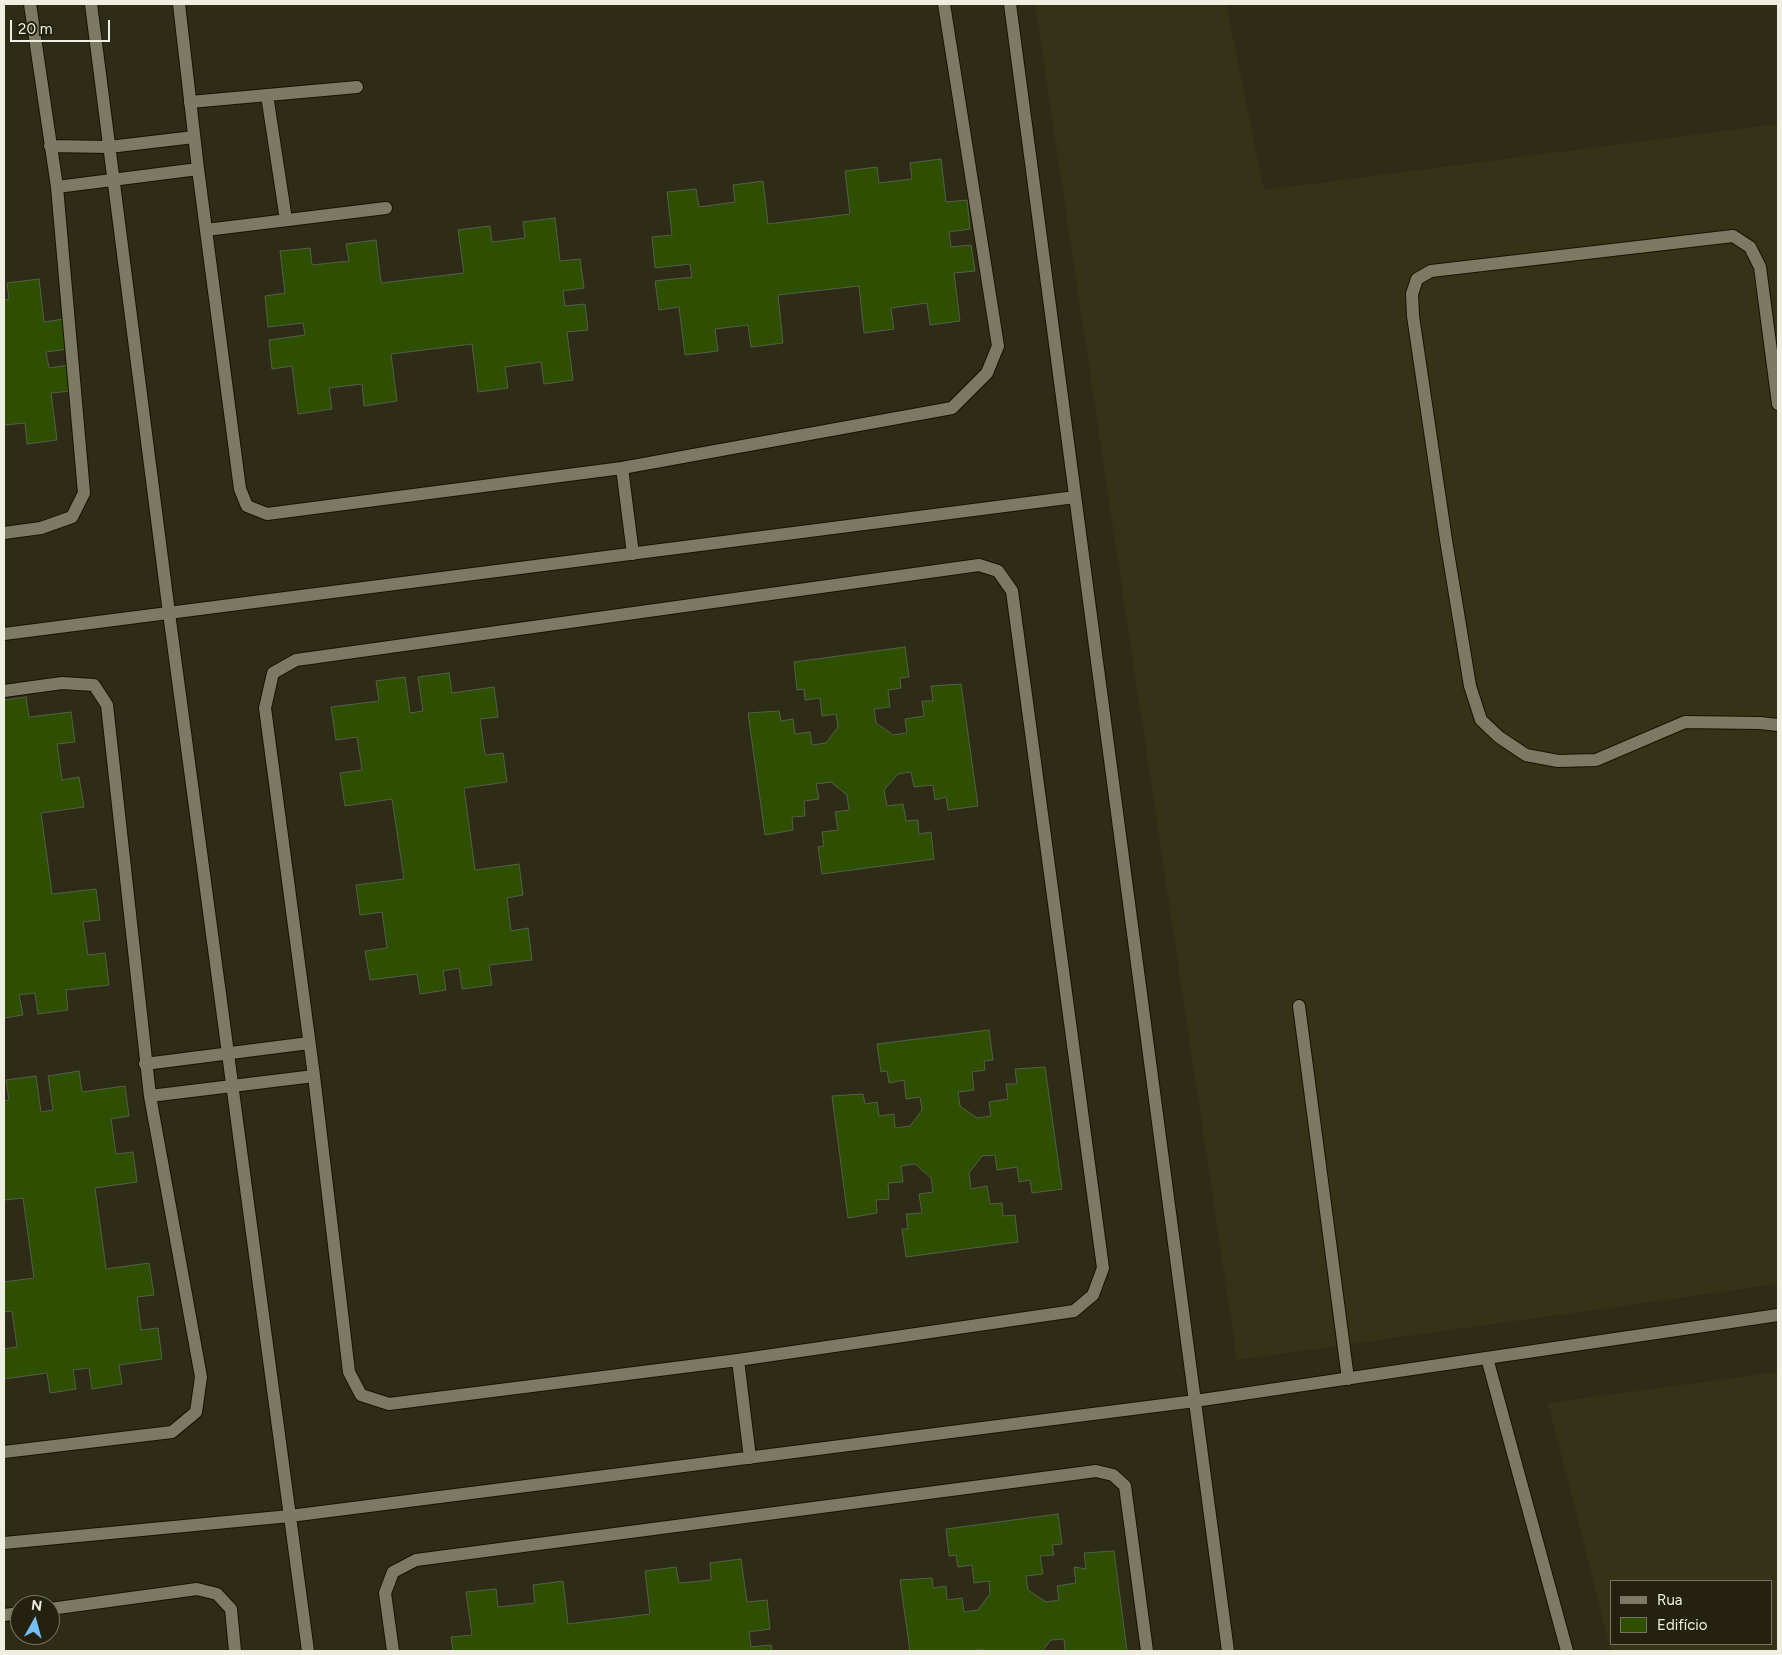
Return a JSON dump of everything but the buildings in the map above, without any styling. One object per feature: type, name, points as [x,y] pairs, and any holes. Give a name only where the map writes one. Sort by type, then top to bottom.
[{"type":"street","points":[[4,533],[41,528],[72,516],[84,493],[57,187],[30,4]]},
{"type":"street","points":[[91,4],[169,613],[308,1651]]},
{"type":"street","points":[[179,4],[198,169],[240,489],[247,506],[267,514],[622,468],[952,408],[986,373],[998,346],[944,4]]},
{"type":"street","points":[[1010,4],[1228,1651]]},
{"type":"street","points":[[190,102],[357,87]]},
{"type":"street","points":[[267,95],[286,220]]},
{"type":"street","points":[[50,146],[109,147],[194,137]]},
{"type":"street","points":[[57,187],[198,169]]},
{"type":"street","points":[[206,230],[386,208]]},
{"type":"street","points":[[1778,404],[1760,267],[1750,247],[1733,236],[1431,271],[1417,279],[1412,294],[1413,316],[1451,569],[1470,686],[1481,720],[1499,737],[1526,755],[1558,761],[1596,760],[1685,722],[1778,725]]},
{"type":"street","points":[[622,468],[633,554]]},
{"type":"street","points":[[4,634],[1075,497]]},
{"type":"street","points":[[979,565],[998,571],[1012,591],[1103,1268],[1094,1295],[1074,1311],[738,1360],[389,1404],[361,1395],[349,1372],[314,1076],[265,708],[272,673],[296,660],[979,565]]},
{"type":"street","points":[[4,691],[62,683],[94,685],[107,706],[145,1064],[200,1377],[196,1412],[172,1432],[4,1452]]},
{"type":"street","points":[[1299,1006],[1348,1379]]},
{"type":"street","points":[[145,1064],[309,1043]]},
{"type":"street","points":[[150,1096],[314,1076]]},
{"type":"street","points":[[4,1543],[290,1516],[1195,1401],[1778,1315]]},
{"type":"street","points":[[1487,1358],[1567,1651]]},
{"type":"street","points":[[738,1360],[750,1458]]},
{"type":"street","points":[[393,1651],[385,1592],[393,1572],[416,1560],[1096,1470],[1113,1475],[1125,1486],[1147,1651]]},
{"type":"street","points":[[60,1608],[197,1590],[217,1594],[231,1609],[235,1651]]},
{"type":"shaded area","points":[[1035,4],[1226,4],[1264,190],[1778,124],[1778,1284],[1237,1360]]},
{"type":"shaded area","points":[[1778,1372],[1778,1651],[1611,1651],[1548,1403]]}]
